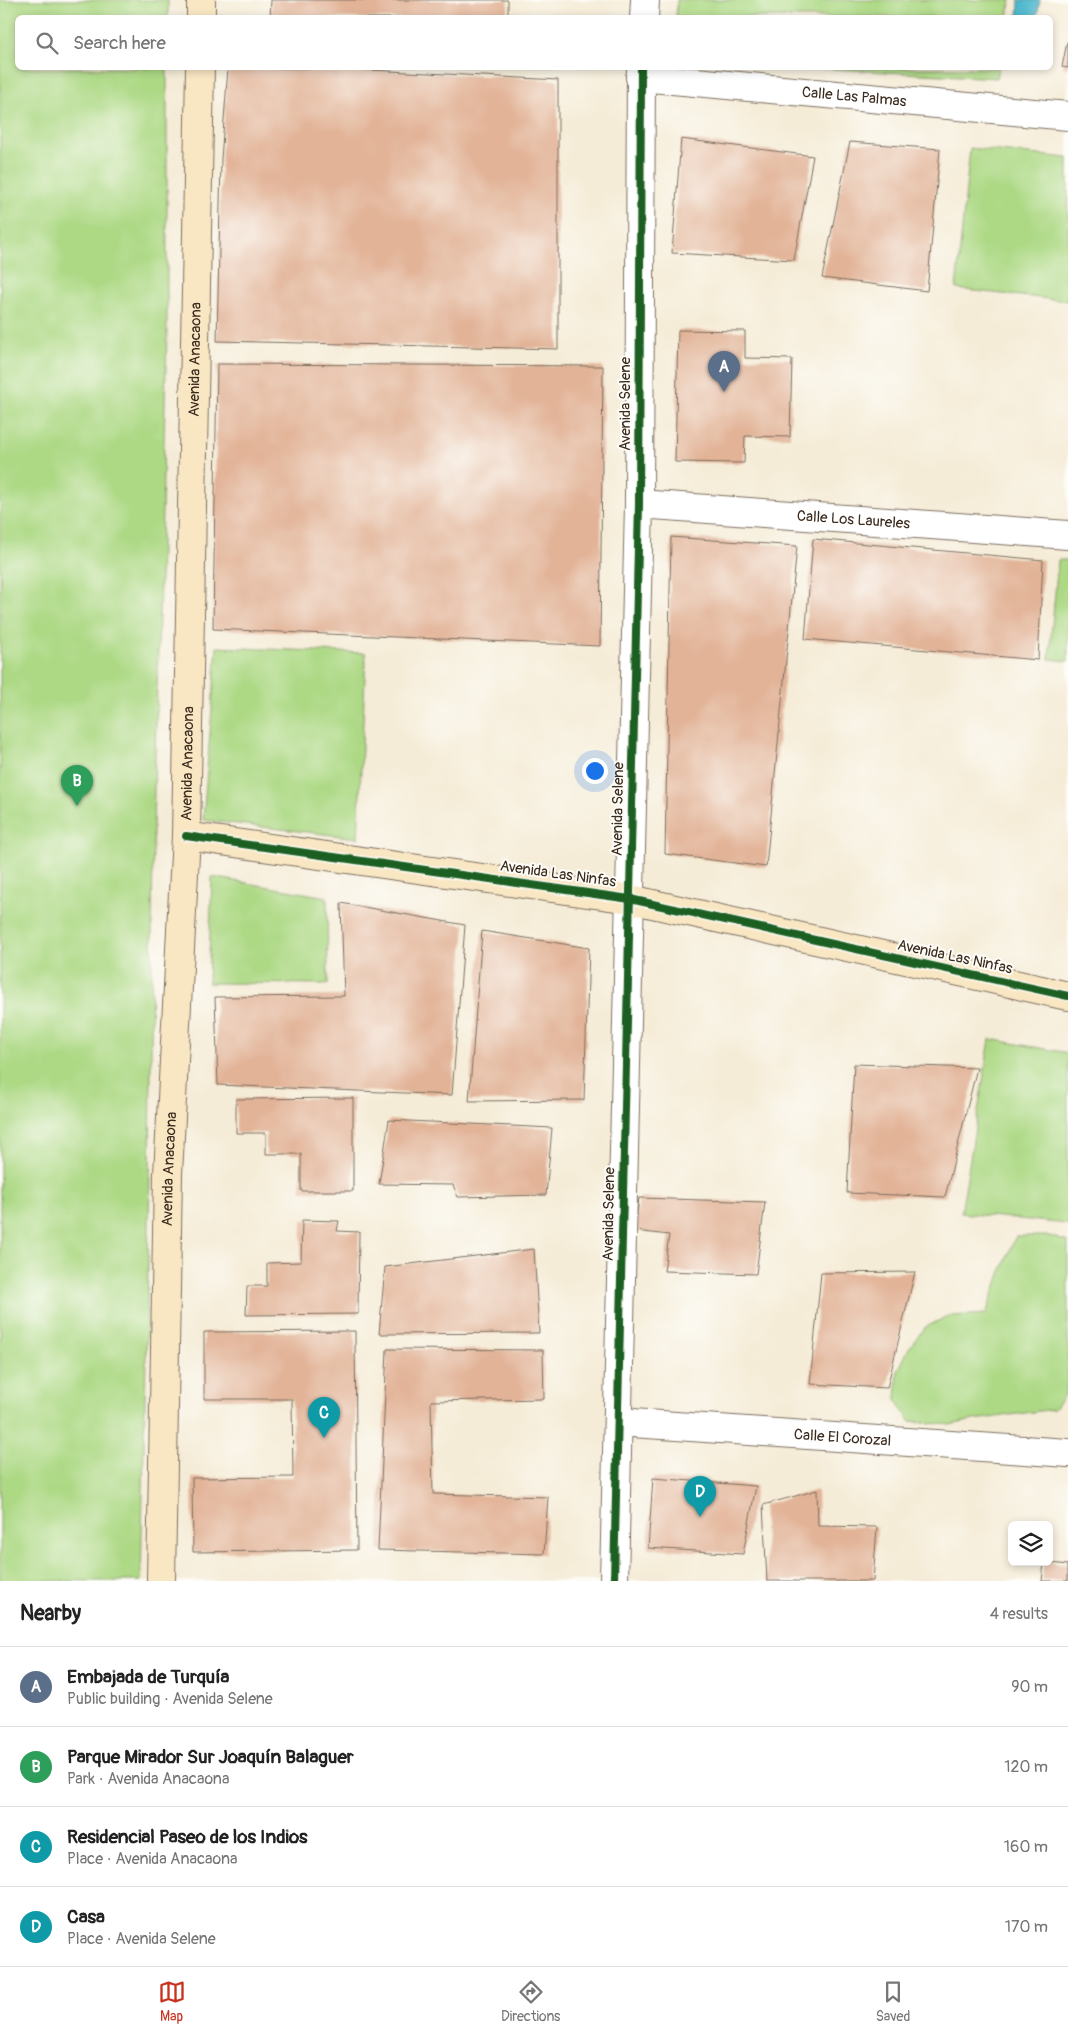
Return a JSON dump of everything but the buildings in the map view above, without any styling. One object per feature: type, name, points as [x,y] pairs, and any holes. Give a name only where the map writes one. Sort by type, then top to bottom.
[{"type":"main road","points":[[201,0],[201,15]]},
{"type":"main road","name":"Avenida Anacaona","points":[[161,1581],[168,1174],[186,836],[200,70]]},
{"type":"main road","name":"Avenida Las Ninfas","points":[[186,836],[630,898],[1068,996]]},
{"type":"street","points":[[644,15],[645,0]]},
{"type":"street","name":"Calle Las Palmas","points":[[641,72],[1068,116]]},
{"type":"street","name":"Avenida Selene","points":[[614,1581],[639,504],[641,72]]},
{"type":"street","name":"Calle Los Laureles","points":[[639,504],[1068,535]]},
{"type":"street","name":"Calle El Corozal","points":[[618,1422],[1068,1453]]},
{"type":"green space","points":[[0,0],[168,0],[168,15],[15,15],[15,70],[167,70],[167,334],[153,826],[150,1174],[141,1581],[0,1581]]},
{"type":"green space","points":[[677,0],[1011,0],[1008,15],[676,15]]},
{"type":"green space","points":[[848,70],[999,70],[997,78]]},
{"type":"green space","points":[[970,148],[1068,158],[1068,301],[956,289]]},
{"type":"green space","points":[[1058,560],[1068,560],[1068,661],[1049,659]]},
{"type":"green space","points":[[217,647],[366,653],[358,838],[203,820]]},
{"type":"green space","points":[[212,877],[327,897],[328,984],[208,983]]},
{"type":"green space","points":[[990,1039],[1068,1053],[1068,1224],[961,1213]]},
{"type":"green space","points":[[1016,1236],[1050,1236],[1068,1242],[1068,1383],[1064,1396],[1054,1409],[950,1425],[910,1421],[896,1399],[898,1371],[909,1348],[924,1328],[948,1316],[986,1314]]},
{"type":"water","points":[[1019,0],[1040,0],[1037,15],[1018,15]]},
{"type":"cycle path","points":[[614,1581],[639,504],[641,70]]},
{"type":"cycle path","points":[[186,836],[630,899],[1068,996]]},
{"type":"place","name":"Embajada de Turquía","points":[[724,392]]},
{"type":"place","name":"Parque Mirador Sur Joaquín Balaguer","points":[[77,806]]},
{"type":"place","name":"Residencial Paseo de los Indios","points":[[324,1438]]},
{"type":"place","name":"Casa","points":[[700,1517]]}]
